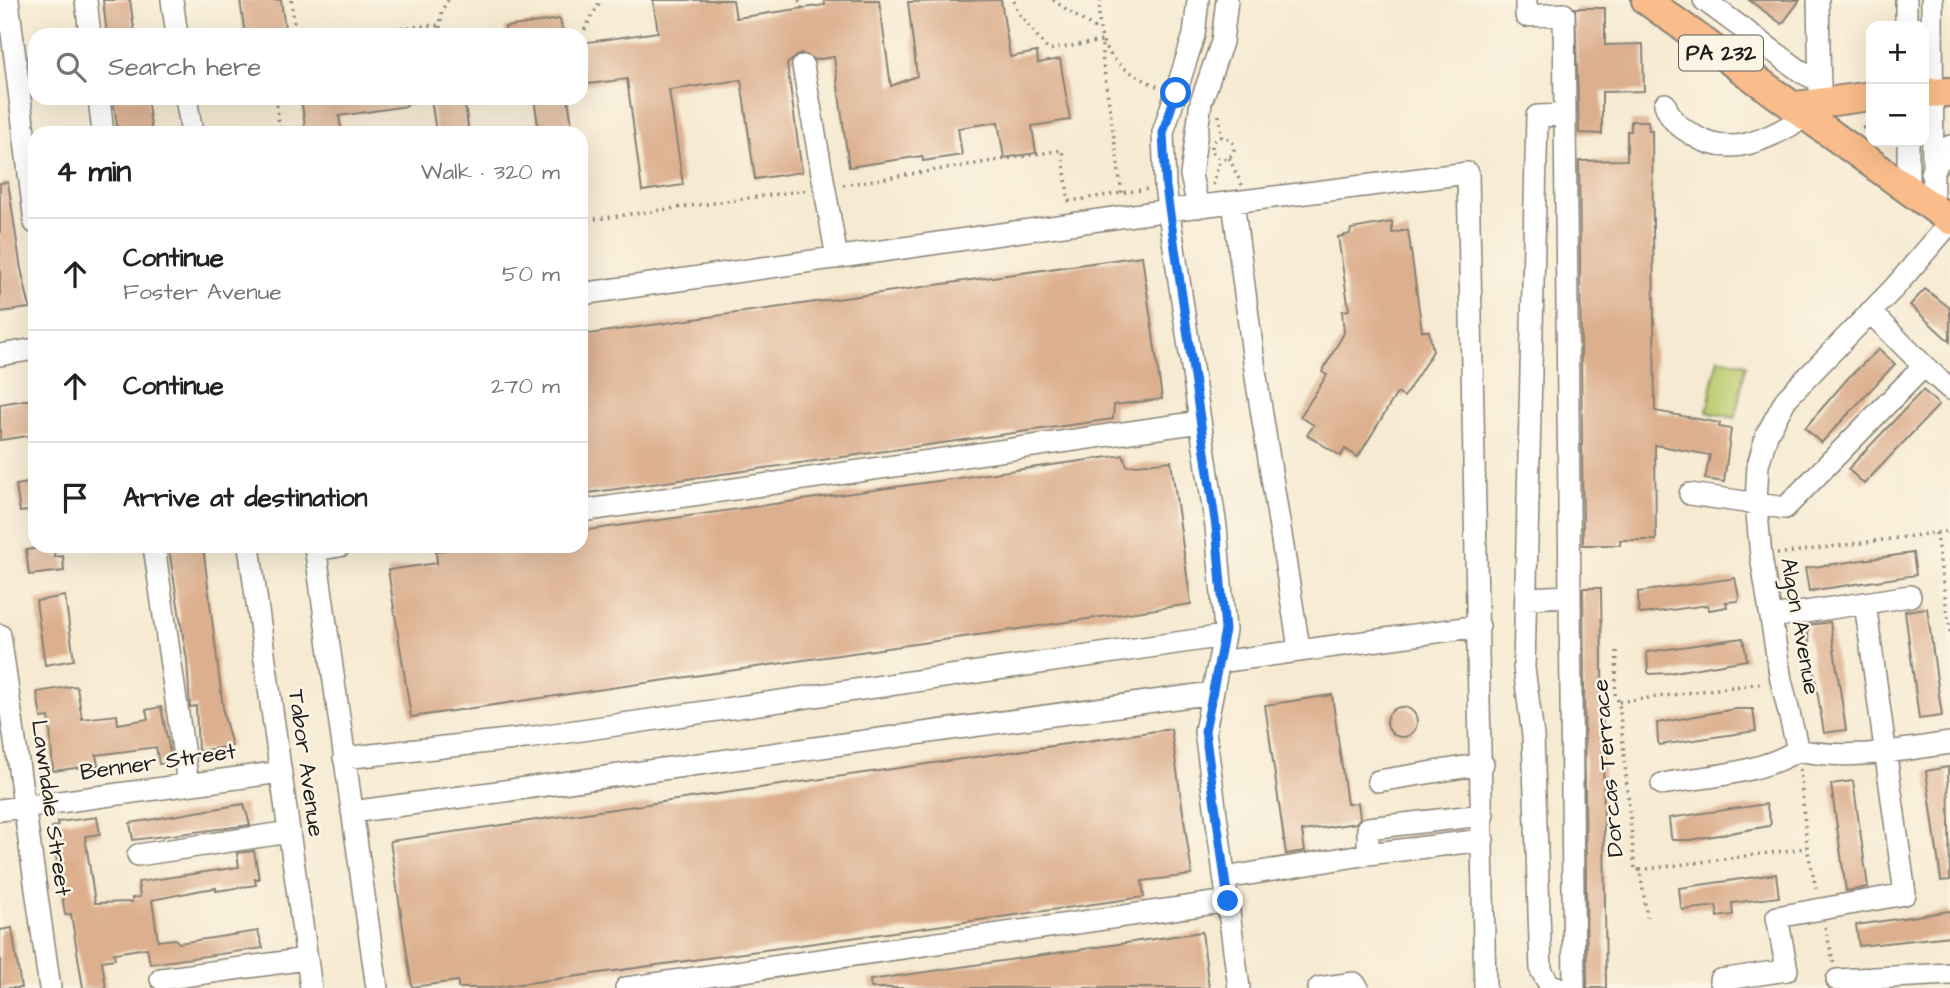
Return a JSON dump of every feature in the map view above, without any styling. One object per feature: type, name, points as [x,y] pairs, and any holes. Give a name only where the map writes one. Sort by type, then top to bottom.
[{"type":"main road","name":"PA 232","points":[[1646,0],[1811,102],[1908,191],[1944,217]]},
{"type":"main road","points":[[1811,102],[1866,96]]},
{"type":"street","points":[[8,0],[28,165]]},
{"type":"street","points":[[86,0],[89,28]]},
{"type":"street","points":[[172,0],[176,28]]},
{"type":"street","points":[[1198,0],[1194,35],[1163,133],[1169,211],[1216,527],[1224,636],[1205,731],[1239,988]]},
{"type":"street","points":[[1198,207],[1191,175],[1200,102],[1222,42],[1227,0]]},
{"type":"street","points":[[1526,0],[1526,16],[1564,14],[1574,988]]},
{"type":"street","points":[[1704,0],[1803,73],[1811,102]]},
{"type":"street","points":[[1665,104],[1670,120],[1708,146],[1737,148],[1773,135],[1811,102],[1818,0]]},
{"type":"street","points":[[1906,0],[1906,21]]},
{"type":"street","points":[[1932,0],[1936,93],[1931,173],[1944,217]]},
{"type":"street","points":[[803,66],[837,258]]},
{"type":"street","points":[[100,105],[102,126]]},
{"type":"street","points":[[187,105],[190,126]]},
{"type":"street","points":[[1559,988],[1549,984],[1541,970],[1533,736],[1524,668],[1537,116],[1565,115]]},
{"type":"street","points":[[1931,173],[1950,146]]},
{"type":"street","points":[[1908,147],[1908,191]]},
{"type":"street","points":[[588,293],[1198,207],[1238,195],[1468,173],[1483,764],[1485,988]]},
{"type":"street","points":[[1238,195],[1256,377],[1298,648]]},
{"type":"street","name":"Algon Avenue","points":[[1798,750],[1781,680],[1761,556],[1756,503],[1758,465],[1767,435],[1786,399],[1870,312],[1944,217]]},
{"type":"street","points":[[1870,312],[1950,389]]},
{"type":"street","points":[[0,355],[28,350]]},
{"type":"street","points":[[1690,494],[1785,508],[1924,366]]},
{"type":"street","points":[[588,510],[1200,422]]},
{"type":"street","points":[[155,553],[188,784]]},
{"type":"street","name":"Tabor Avenue","points":[[251,553],[311,988]]},
{"type":"street","points":[[316,553],[377,988]]},
{"type":"street","points":[[1526,598],[1570,596]]},
{"type":"street","points":[[1771,617],[1910,596]]},
{"type":"street","points":[[1720,980],[1787,970],[1777,917],[1905,894],[1866,603]]},
{"type":"street","points":[[1219,662],[1298,648],[1479,626]]},
{"type":"street","name":"Lawndale Street","points":[[0,635],[50,988]]},
{"type":"street","points":[[345,758],[534,737],[1224,636]]},
{"type":"street","points":[[352,812],[1212,693]]},
{"type":"street","points":[[1662,784],[1755,768],[1782,760],[1798,750],[1827,757],[1950,743]]},
{"type":"street","points":[[1378,781],[1483,764]]},
{"type":"street","name":"Benner Street","points":[[0,810],[281,772]]},
{"type":"street","points":[[1368,854],[1368,828],[1483,814]]},
{"type":"street","points":[[138,855],[289,832]]},
{"type":"street","points":[[1225,878],[1368,854],[1483,840]]},
{"type":"street","points":[[626,988],[1228,901]]},
{"type":"street","points":[[161,979],[306,958]]},
{"type":"street","points":[[1838,980],[1948,979]]},
{"type":"street","points":[[1320,988],[1354,983],[1358,988]]},
{"type":"path","points":[[291,0],[295,28]]},
{"type":"path","points":[[440,28],[448,0]]},
{"type":"path","points":[[585,28],[601,0]]},
{"type":"path","points":[[799,0],[802,9]]},
{"type":"path","points":[[1015,0],[1018,12],[1048,50],[1102,41]]},
{"type":"path","points":[[1053,0],[1099,32]]},
{"type":"path","points":[[1100,0],[1099,32],[1122,193]]},
{"type":"path","points":[[397,28],[440,25]]},
{"type":"path","points":[[1102,41],[1131,74],[1162,88]]},
{"type":"path","points":[[1070,47],[1071,55]]},
{"type":"path","points":[[1218,104],[1222,137]]},
{"type":"path","points":[[277,105],[279,126]]},
{"type":"path","points":[[1862,128],[1866,128]]},
{"type":"path","points":[[1222,137],[1233,143],[1229,157],[1241,177],[1238,195]]},
{"type":"path","points":[[1220,158],[1213,150],[1213,145],[1222,137]]},
{"type":"path","points":[[588,220],[972,167],[1062,150],[1069,201],[1152,188]]},
{"type":"path","points":[[1220,158],[1229,157]]},
{"type":"path","points":[[1213,190],[1220,158]]},
{"type":"path","points":[[1761,556],[1950,531]]},
{"type":"path","points":[[1936,533],[1950,632]]},
{"type":"path","name":"Dorcas Terrace","points":[[1616,651],[1615,697],[1619,702],[1635,870],[1640,870],[1647,917]]},
{"type":"path","points":[[1619,702],[1781,680]]},
{"type":"path","points":[[1798,750],[1807,848],[1838,980]]},
{"type":"path","points":[[1640,870],[1807,848]]},
{"type":"green space","points":[[1718,358],[1746,364],[1735,418],[1707,412]]},
{"type":"building","points":[[103,0],[130,0],[134,28],[106,28]]},
{"type":"building","points":[[240,0],[281,0],[285,28],[244,28]]},
{"type":"building","points":[[653,0],[733,0],[736,18],[825,5],[824,0],[879,0],[891,86],[917,76],[908,2],[1001,0],[1010,57],[1037,52],[1038,63],[1060,59],[1070,120],[1032,126],[1036,153],[1004,158],[998,122],[958,128],[962,155],[923,161],[922,156],[849,167],[834,57],[814,60],[801,53],[787,64],[802,172],[755,179],[741,80],[669,90],[683,185],[642,191],[627,79],[588,84],[588,42],[658,32]]},
{"type":"building","points":[[1749,0],[1800,0],[1782,24]]},
{"type":"building","points":[[1575,8],[1605,8],[1605,45],[1643,44],[1644,91],[1602,92],[1602,134],[1579,133]]},
{"type":"building","points":[[560,19],[562,28],[505,28]]},
{"type":"building","points":[[114,105],[148,105],[151,126],[117,126]]},
{"type":"building","points":[[302,105],[407,105],[339,116],[341,126],[305,126]]},
{"type":"building","points":[[432,105],[465,105],[468,126],[435,126]]},
{"type":"building","points":[[535,105],[569,105],[572,126],[538,126]]},
{"type":"building","points":[[1631,121],[1648,121],[1649,131],[1652,131],[1655,411],[1720,423],[1719,427],[1731,429],[1724,482],[1705,479],[1710,455],[1655,445],[1656,540],[1620,540],[1620,545],[1583,545],[1579,161],[1627,160],[1627,131],[1631,131]]},
{"type":"building","points":[[8,182],[28,308],[0,312],[0,183]]},
{"type":"building","points":[[1392,222],[1392,233],[1408,230],[1422,331],[1429,331],[1433,351],[1404,397],[1397,393],[1358,457],[1345,449],[1341,456],[1307,435],[1314,425],[1300,417],[1327,375],[1322,372],[1344,333],[1342,311],[1349,310],[1338,237],[1350,234],[1351,229]]},
{"type":"building","points":[[1142,256],[1162,399],[1114,405],[1113,419],[588,493],[588,334]]},
{"type":"building","points":[[1925,289],[1950,308],[1950,342],[1910,305]]},
{"type":"building","points":[[1879,349],[1895,364],[1821,443],[1805,428],[1848,378]]},
{"type":"building","points":[[1923,390],[1939,405],[1864,484],[1848,469]]},
{"type":"building","points":[[28,400],[28,436],[0,440],[0,404]]},
{"type":"building","points":[[1123,455],[1127,466],[1171,461],[1191,604],[411,717],[388,570],[437,563],[436,553],[588,553],[588,530]]},
{"type":"building","points":[[28,483],[28,511],[20,512],[16,485]]},
{"type":"building","points":[[26,550],[28,553],[54,553],[55,557],[63,556],[64,571],[29,575]]},
{"type":"building","points":[[169,553],[204,553],[224,716],[232,746],[198,751],[196,706],[190,707],[187,660]]},
{"type":"building","points":[[1913,553],[1916,575],[1809,591],[1805,568]]},
{"type":"building","points":[[1735,578],[1738,601],[1726,602],[1727,607],[1709,610],[1708,605],[1641,614],[1639,612],[1638,592]]},
{"type":"building","points":[[1583,588],[1601,588],[1606,988],[1587,988]]},
{"type":"building","points":[[65,596],[74,660],[45,665],[36,601]]},
{"type":"building","points":[[1927,608],[1942,716],[1919,719],[1905,611]]},
{"type":"building","points":[[1830,622],[1846,730],[1824,733],[1808,635],[1809,625]]},
{"type":"building","points":[[1743,638],[1747,660],[1668,673],[1648,672],[1647,652]]},
{"type":"building","points":[[77,687],[82,719],[117,715],[118,724],[148,719],[146,710],[161,707],[172,763],[159,764],[156,747],[96,755],[98,765],[53,771],[49,717],[41,718],[37,692]]},
{"type":"building","points":[[1332,695],[1347,804],[1358,803],[1360,818],[1356,823],[1302,831],[1305,851],[1286,854],[1265,705]]},
{"type":"building","points":[[1402,707],[1408,708],[1416,716],[1416,728],[1408,736],[1402,737],[1396,736],[1388,728],[1387,722],[1388,716],[1396,708]]},
{"type":"building","points":[[1735,709],[1753,709],[1756,731],[1660,745],[1658,742],[1657,723]]},
{"type":"building","points":[[1171,729],[1192,875],[1142,881],[1144,897],[492,988],[458,988],[458,981],[412,987],[390,841]]},
{"type":"building","points":[[1948,767],[1950,880],[1941,881],[1926,771]]},
{"type":"building","points":[[1853,781],[1868,887],[1846,891],[1831,784]]},
{"type":"building","points":[[244,804],[250,825],[133,840],[130,823]]},
{"type":"building","points":[[1766,804],[1771,823],[1769,826],[1691,840],[1672,840],[1669,818]]},
{"type":"building","points":[[97,817],[100,834],[85,836],[95,903],[132,902],[132,898],[140,897],[138,882],[239,867],[237,853],[254,851],[259,879],[255,879],[256,885],[216,891],[216,888],[202,890],[152,900],[158,941],[175,939],[179,943],[258,931],[263,948],[150,964],[147,948],[114,953],[115,959],[102,961],[106,988],[83,988],[71,914],[65,915],[52,827],[58,826],[57,822]]},
{"type":"building","points":[[1776,874],[1779,897],[1732,903],[1733,915],[1718,917],[1716,906],[1683,910],[1681,907],[1679,888]]},
{"type":"building","points":[[1950,911],[1950,936],[1859,946],[1856,925]]},
{"type":"building","points":[[12,928],[21,988],[0,988],[0,930]]},
{"type":"building","points":[[1202,932],[1209,988],[871,988],[870,980]]},
{"type":"route","points":[[1176,93],[1163,133],[1166,187],[1216,527],[1225,630],[1205,731],[1228,901]]}]
